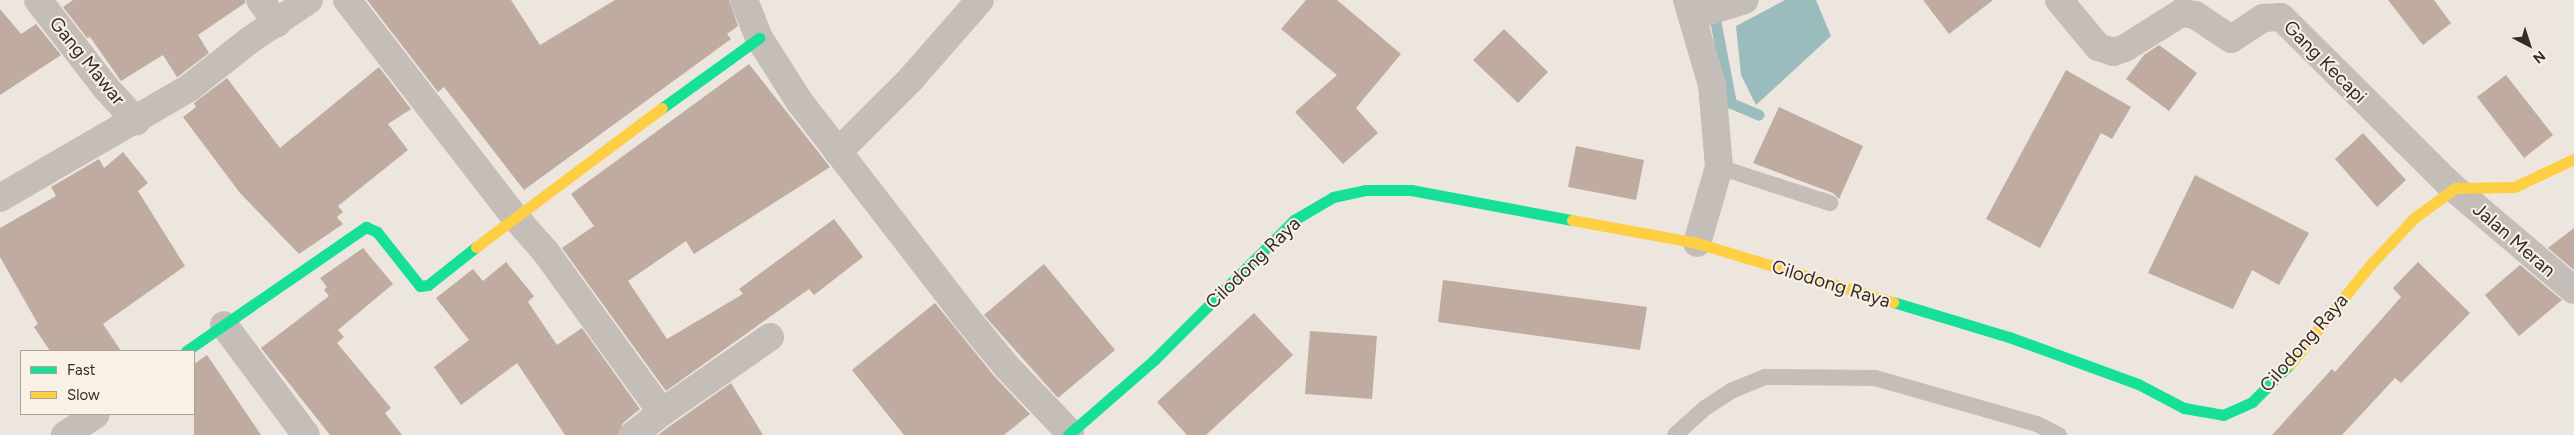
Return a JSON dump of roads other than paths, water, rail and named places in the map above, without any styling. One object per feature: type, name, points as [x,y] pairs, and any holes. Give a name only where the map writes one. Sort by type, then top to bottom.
[{"type":"street","name":"Gang Mawar","points":[[38,0],[106,88],[136,121]]},
{"type":"street","points":[[260,0],[277,23]]},
{"type":"street","points":[[0,198],[136,121],[189,88],[309,0]]},
{"type":"street","points":[[347,0],[514,216],[545,251],[661,413]]},
{"type":"street","points":[[744,0],[759,38],[799,101],[915,254],[1001,360],[1069,434]]},
{"type":"street","points":[[838,152],[910,80],[980,0]]},
{"type":"street","name":"Gang Kecapi","points":[[2059,0],[2098,46],[2112,52],[2125,48],[2181,12],[2195,16],[2231,39],[2263,18],[2281,17],[2455,188]]},
{"type":"street","points":[[1697,242],[1719,167],[1712,85],[1694,10],[1738,2]]},
{"type":"street","points":[[187,350],[366,227],[377,232],[424,287],[514,216],[759,38]]},
{"type":"street","points":[[2455,188],[2514,187],[2574,158]]},
{"type":"street","name":"Cilodong Raya","points":[[1069,434],[1154,360],[1294,220],[1333,197],[1366,190],[1410,190],[1697,242],[1794,274],[2009,337],[2138,384],[2184,408],[2223,415],[2252,402],[2290,364],[2371,264],[2408,224],[2455,188]]},
{"type":"street","name":"Jalan Meran","points":[[2455,188],[2574,290]]},
{"type":"street","points":[[224,325],[306,435]]},
{"type":"street","points":[[633,435],[661,413],[770,337]]},
{"type":"street","points":[[65,435],[95,415]]},
{"type":"lane","points":[[1719,167],[1830,203]]},
{"type":"lane","points":[[1675,435],[1705,408],[1733,390],[1766,377],[1875,378],[2037,424],[2059,435]]},
{"type":"water","points":[[1785,0],[1816,0],[1831,36],[1756,105],[1741,75],[1736,26]]},
{"type":"waterway","points":[[1713,9],[1731,103],[1759,115]]}]
